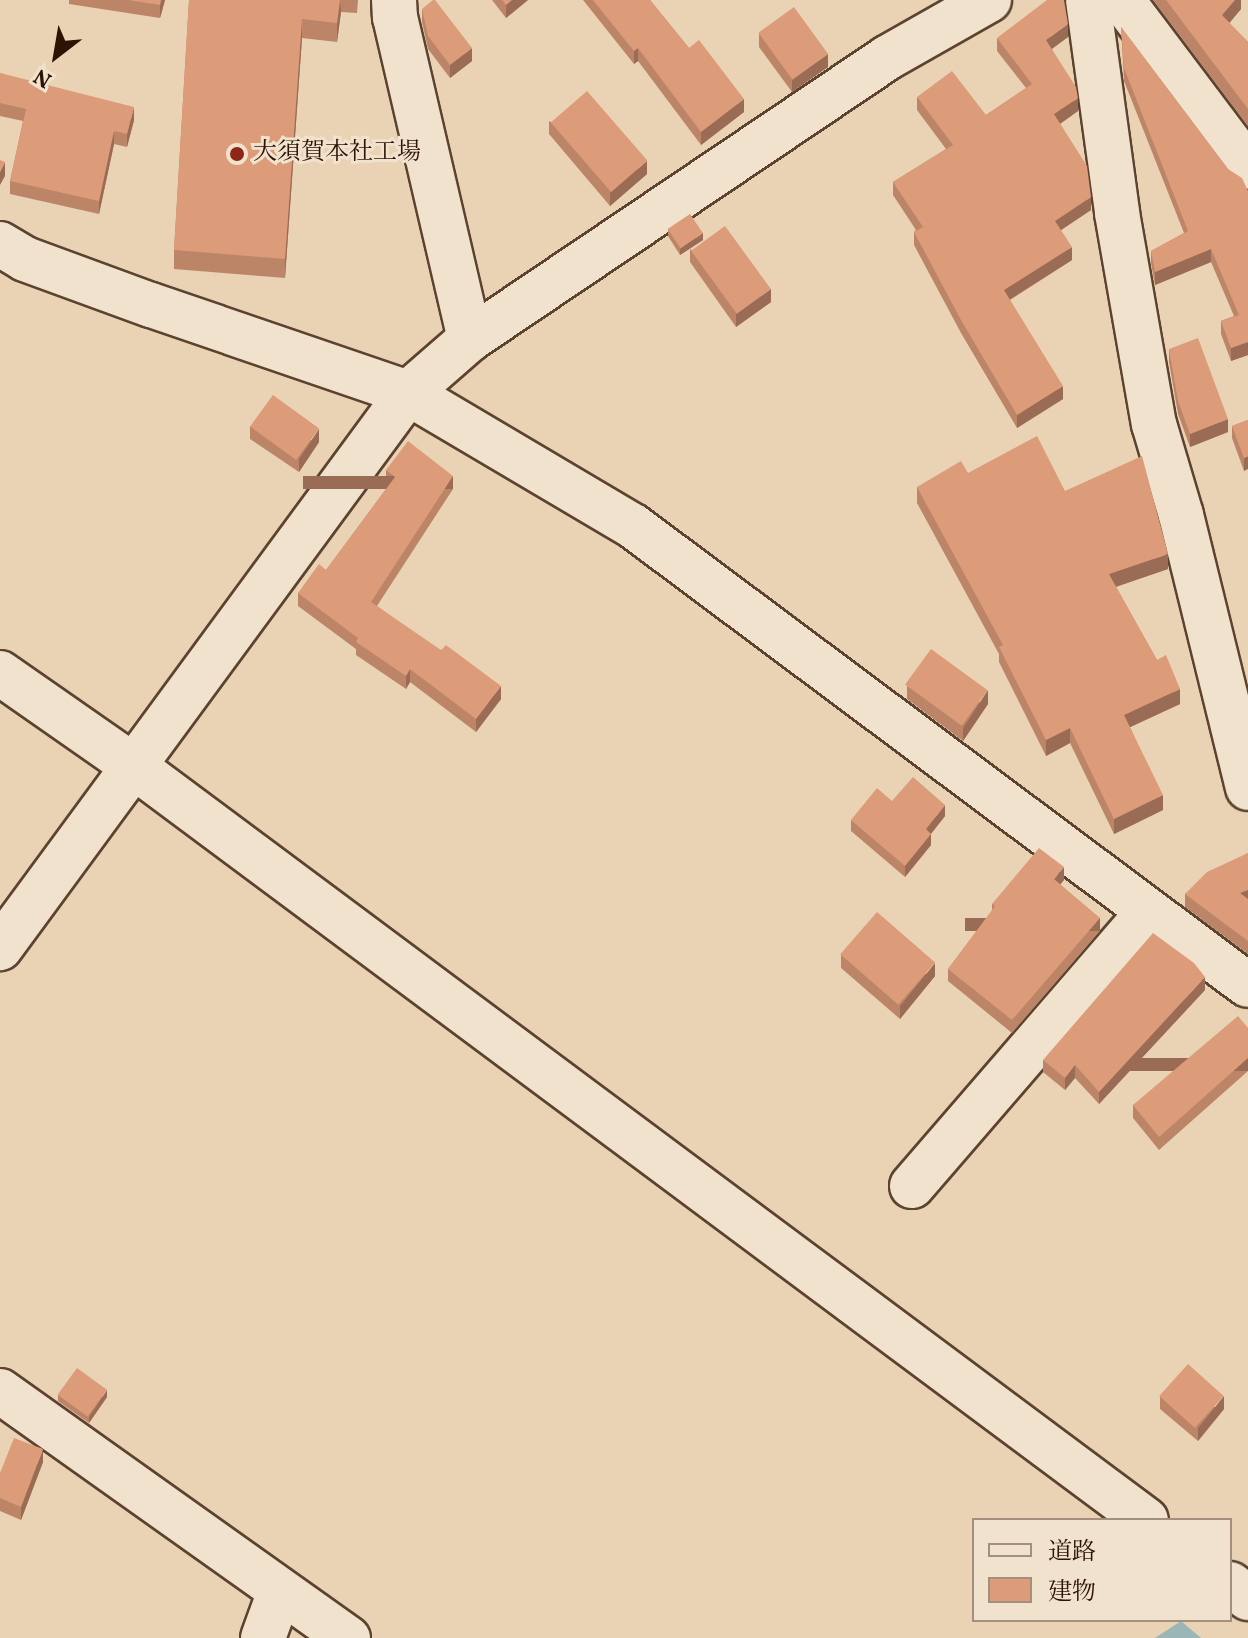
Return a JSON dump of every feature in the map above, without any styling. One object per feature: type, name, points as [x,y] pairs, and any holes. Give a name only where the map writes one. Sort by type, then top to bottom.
[{"type":"street","points":[[0,948],[408,393],[470,339],[887,58],[989,0]]},
{"type":"street","points":[[1088,0],[1117,213],[1154,424],[1181,515],[1248,788]]},
{"type":"street","points":[[1122,0],[1248,167]]},
{"type":"street","points":[[401,6],[470,339]]},
{"type":"street","points":[[0,244],[25,259],[408,393],[633,526],[1248,985]]},
{"type":"street","points":[[0,673],[132,765],[1143,1518]]},
{"type":"street","points":[[912,1186],[1148,913]]},
{"type":"street","points":[[0,1391],[348,1638]]},
{"type":"street","points":[[1232,1586],[1248,1598]]},
{"type":"street","points":[[263,1638],[280,1591]]},
{"type":"water","points":[[1182,1622],[1201,1638],[1155,1638]]},
{"type":"building","points":[[128,0],[161,0],[160,5]]},
{"type":"building","name":"大須賀本社工場","points":[[189,0],[340,0],[337,23],[302,19],[285,259],[174,250]]},
{"type":"building","points":[[433,0],[472,48],[450,65],[428,36],[422,9]]},
{"type":"building","points":[[593,0],[650,0],[689,48],[699,40],[744,99],[701,132],[638,48],[634,51]]},
{"type":"building","points":[[1047,0],[1064,0],[1068,24],[1046,40],[1076,87],[1078,98],[1054,114],[1087,166],[1091,197],[1055,221],[1072,247],[1004,290],[1063,386],[1017,415],[914,232],[923,227],[893,182],[953,145],[917,97],[952,71],[986,115],[1032,84],[997,38]]},
{"type":"building","points":[[1166,0],[1235,0],[1222,15],[1248,42],[1248,109]]},
{"type":"building","points":[[794,7],[828,54],[792,80],[758,33]]},
{"type":"building","points":[[1121,27],[1228,169],[1242,178],[1248,191],[1248,342],[1231,348],[1221,321],[1239,315],[1211,249],[1155,272],[1151,251],[1188,231],[1124,68]]},
{"type":"building","points":[[0,73],[134,107],[127,134],[114,131],[99,201],[10,181],[26,109],[0,103]]},
{"type":"building","points":[[587,91],[647,160],[611,192],[551,122]]},
{"type":"building","points":[[690,214],[703,233],[680,248],[668,229]]},
{"type":"building","points":[[725,226],[771,289],[737,314],[691,251]]},
{"type":"building","points":[[1198,338],[1228,419],[1190,434],[1178,401],[1169,349]]},
{"type":"building","points":[[273,395],[319,429],[296,460],[250,427]]},
{"type":"building","points":[[1248,420],[1248,456],[1244,458],[1232,426]]},
{"type":"building","points":[[1037,436],[1065,491],[1142,456],[1168,554],[1109,574],[1157,660],[1166,655],[1180,689],[1124,715],[1163,795],[1114,819],[1070,728],[1046,740],[999,647],[1003,645],[917,487],[961,461],[968,473]]},
{"type":"building","points":[[408,441],[453,476],[371,602],[441,650],[446,645],[501,686],[476,719],[410,669],[406,676],[356,642],[358,638],[298,593],[319,564],[326,570],[395,477],[386,470]]},
{"type":"building","points":[[931,649],[988,690],[962,726],[905,685]]},
{"type":"building","points":[[913,777],[945,805],[926,829],[931,834],[905,866],[851,820],[877,788],[892,801]]},
{"type":"building","points":[[1039,848],[1064,867],[1054,879],[1100,918],[1012,1020],[948,969],[995,906],[992,904]]},
{"type":"building","points":[[1248,853],[1248,890],[1240,893],[1248,899],[1248,941],[1185,894],[1207,872]]},
{"type":"building","points":[[877,912],[935,963],[898,1005],[840,954]]},
{"type":"building","points":[[1153,933],[1194,963],[1205,977],[1099,1092],[1075,1065],[1065,1078],[1043,1060]]},
{"type":"building","points":[[1238,1016],[1248,1028],[1248,1058],[1159,1137],[1133,1105]]},
{"type":"building","points":[[1188,1364],[1224,1396],[1195,1428],[1159,1396]]},
{"type":"building","points":[[77,1368],[107,1390],[88,1416],[58,1395]]},
{"type":"building","points":[[14,1438],[43,1449],[21,1507],[0,1498],[0,1473]]},
{"type":"place","name":"大須賀本社工場","points":[[237,154]]}]
